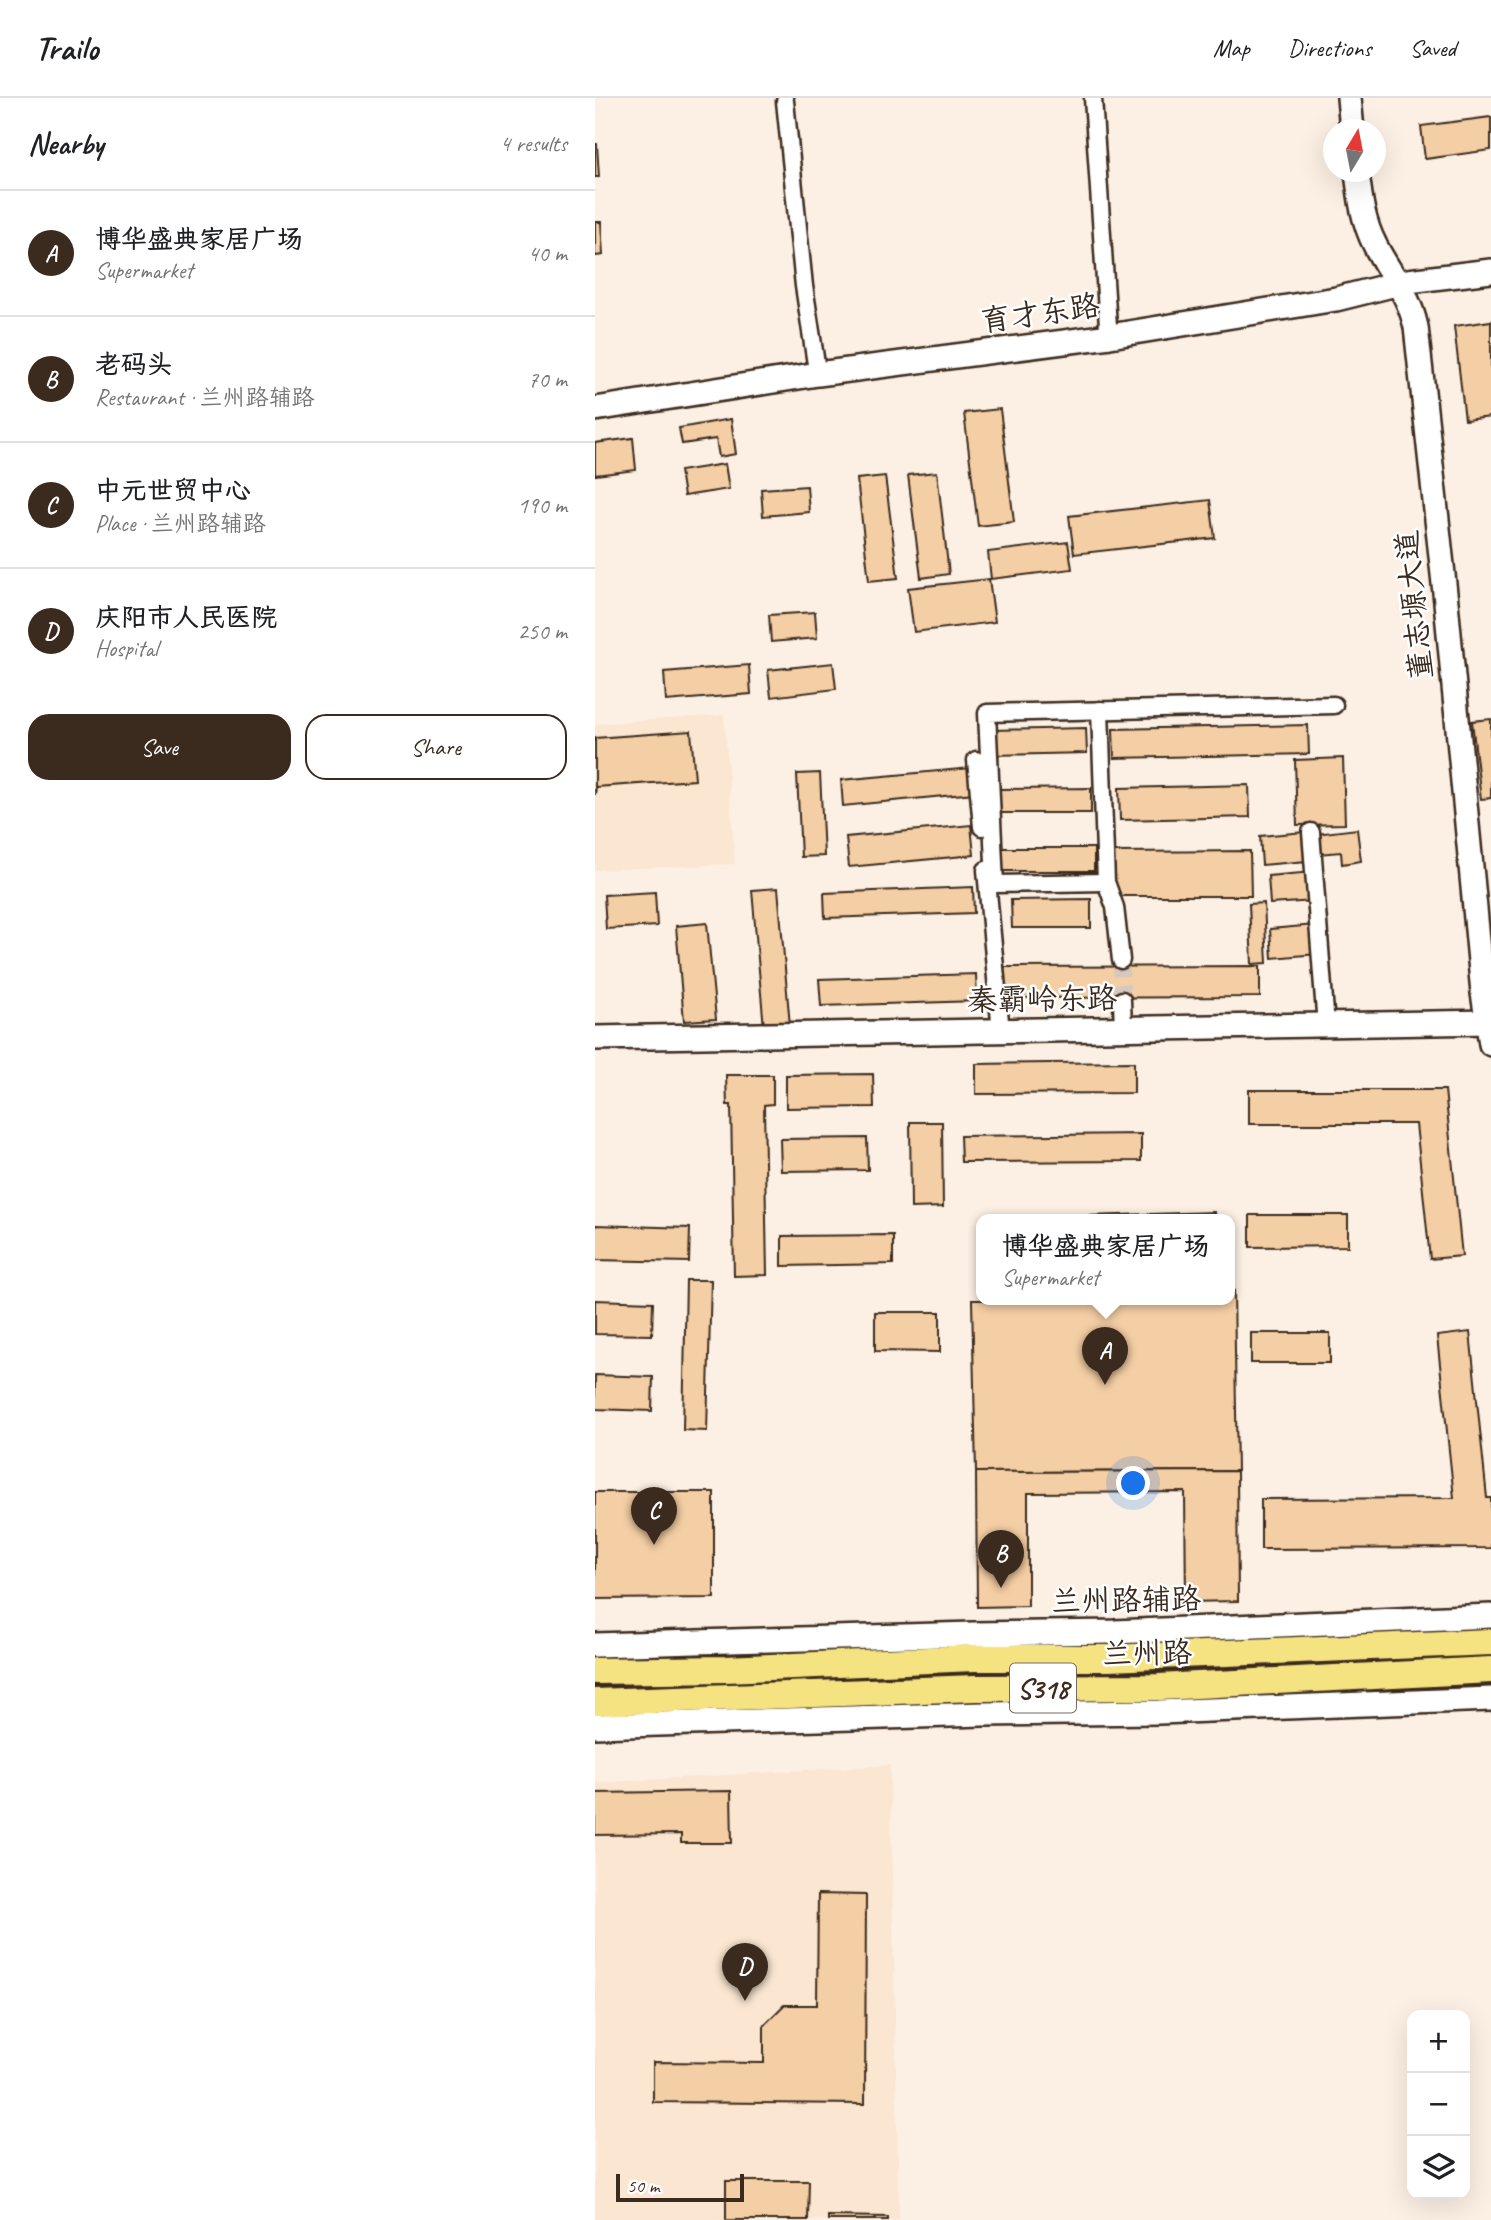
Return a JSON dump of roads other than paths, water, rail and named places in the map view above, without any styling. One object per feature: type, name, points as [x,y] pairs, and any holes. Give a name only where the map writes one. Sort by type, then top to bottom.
[{"type":"main road","name":"兰州路","points":[[595,1671],[725,1669],[974,1658],[1109,1658],[1491,1642]]},
{"type":"main road","name":"兰州路","points":[[595,1702],[976,1688],[1159,1687],[1491,1670]]},
{"type":"street","points":[[1093,98],[1108,326]]},
{"type":"street","points":[[1349,98],[1351,119]]},
{"type":"street","points":[[1358,98],[1361,119]]},
{"type":"street","points":[[785,101],[804,286],[816,364]]},
{"type":"street","name":"董志塬大道","points":[[1358,182],[1369,234],[1400,278],[1414,290],[1427,342],[1491,981]]},
{"type":"street","name":"董志塬大道","points":[[1367,182],[1371,213],[1413,312],[1418,342],[1489,1024]]},
{"type":"street","name":"育才东路","points":[[595,398],[816,364],[1108,326],[1491,261]]},
{"type":"street","name":"育才东路","points":[[595,409],[818,374],[1110,336],[1336,299],[1400,278],[1491,271]]},
{"type":"street","points":[[1106,882],[995,884],[987,713],[1334,705]]},
{"type":"street","points":[[1100,710],[1106,882],[1115,907],[1121,960]]},
{"type":"street","points":[[976,760],[1000,1028]]},
{"type":"street","points":[[1311,832],[1326,1023]]},
{"type":"street","name":"秦霸岭东路","points":[[595,1038],[1000,1028],[1123,1017],[1326,1023],[1489,1024]]},
{"type":"street","name":"秦霸岭东路","points":[[595,1031],[1000,1028]]},
{"type":"street","name":"兰州路辅路","points":[[595,1645],[1183,1630],[1491,1616]]},
{"type":"street","points":[[595,1726],[983,1714],[1159,1712],[1491,1699]]},
{"type":"tunnel","points":[[1121,960],[1122,1000]]},
{"type":"place","name":"博华盛典家居广场","points":[[1105,1385]]},
{"type":"place","name":"中元世贸中心","points":[[654,1545]]},
{"type":"place","name":"老码头","points":[[1001,1588]]},
{"type":"place","name":"庆阳市人民医院","points":[[745,2001]]}]
